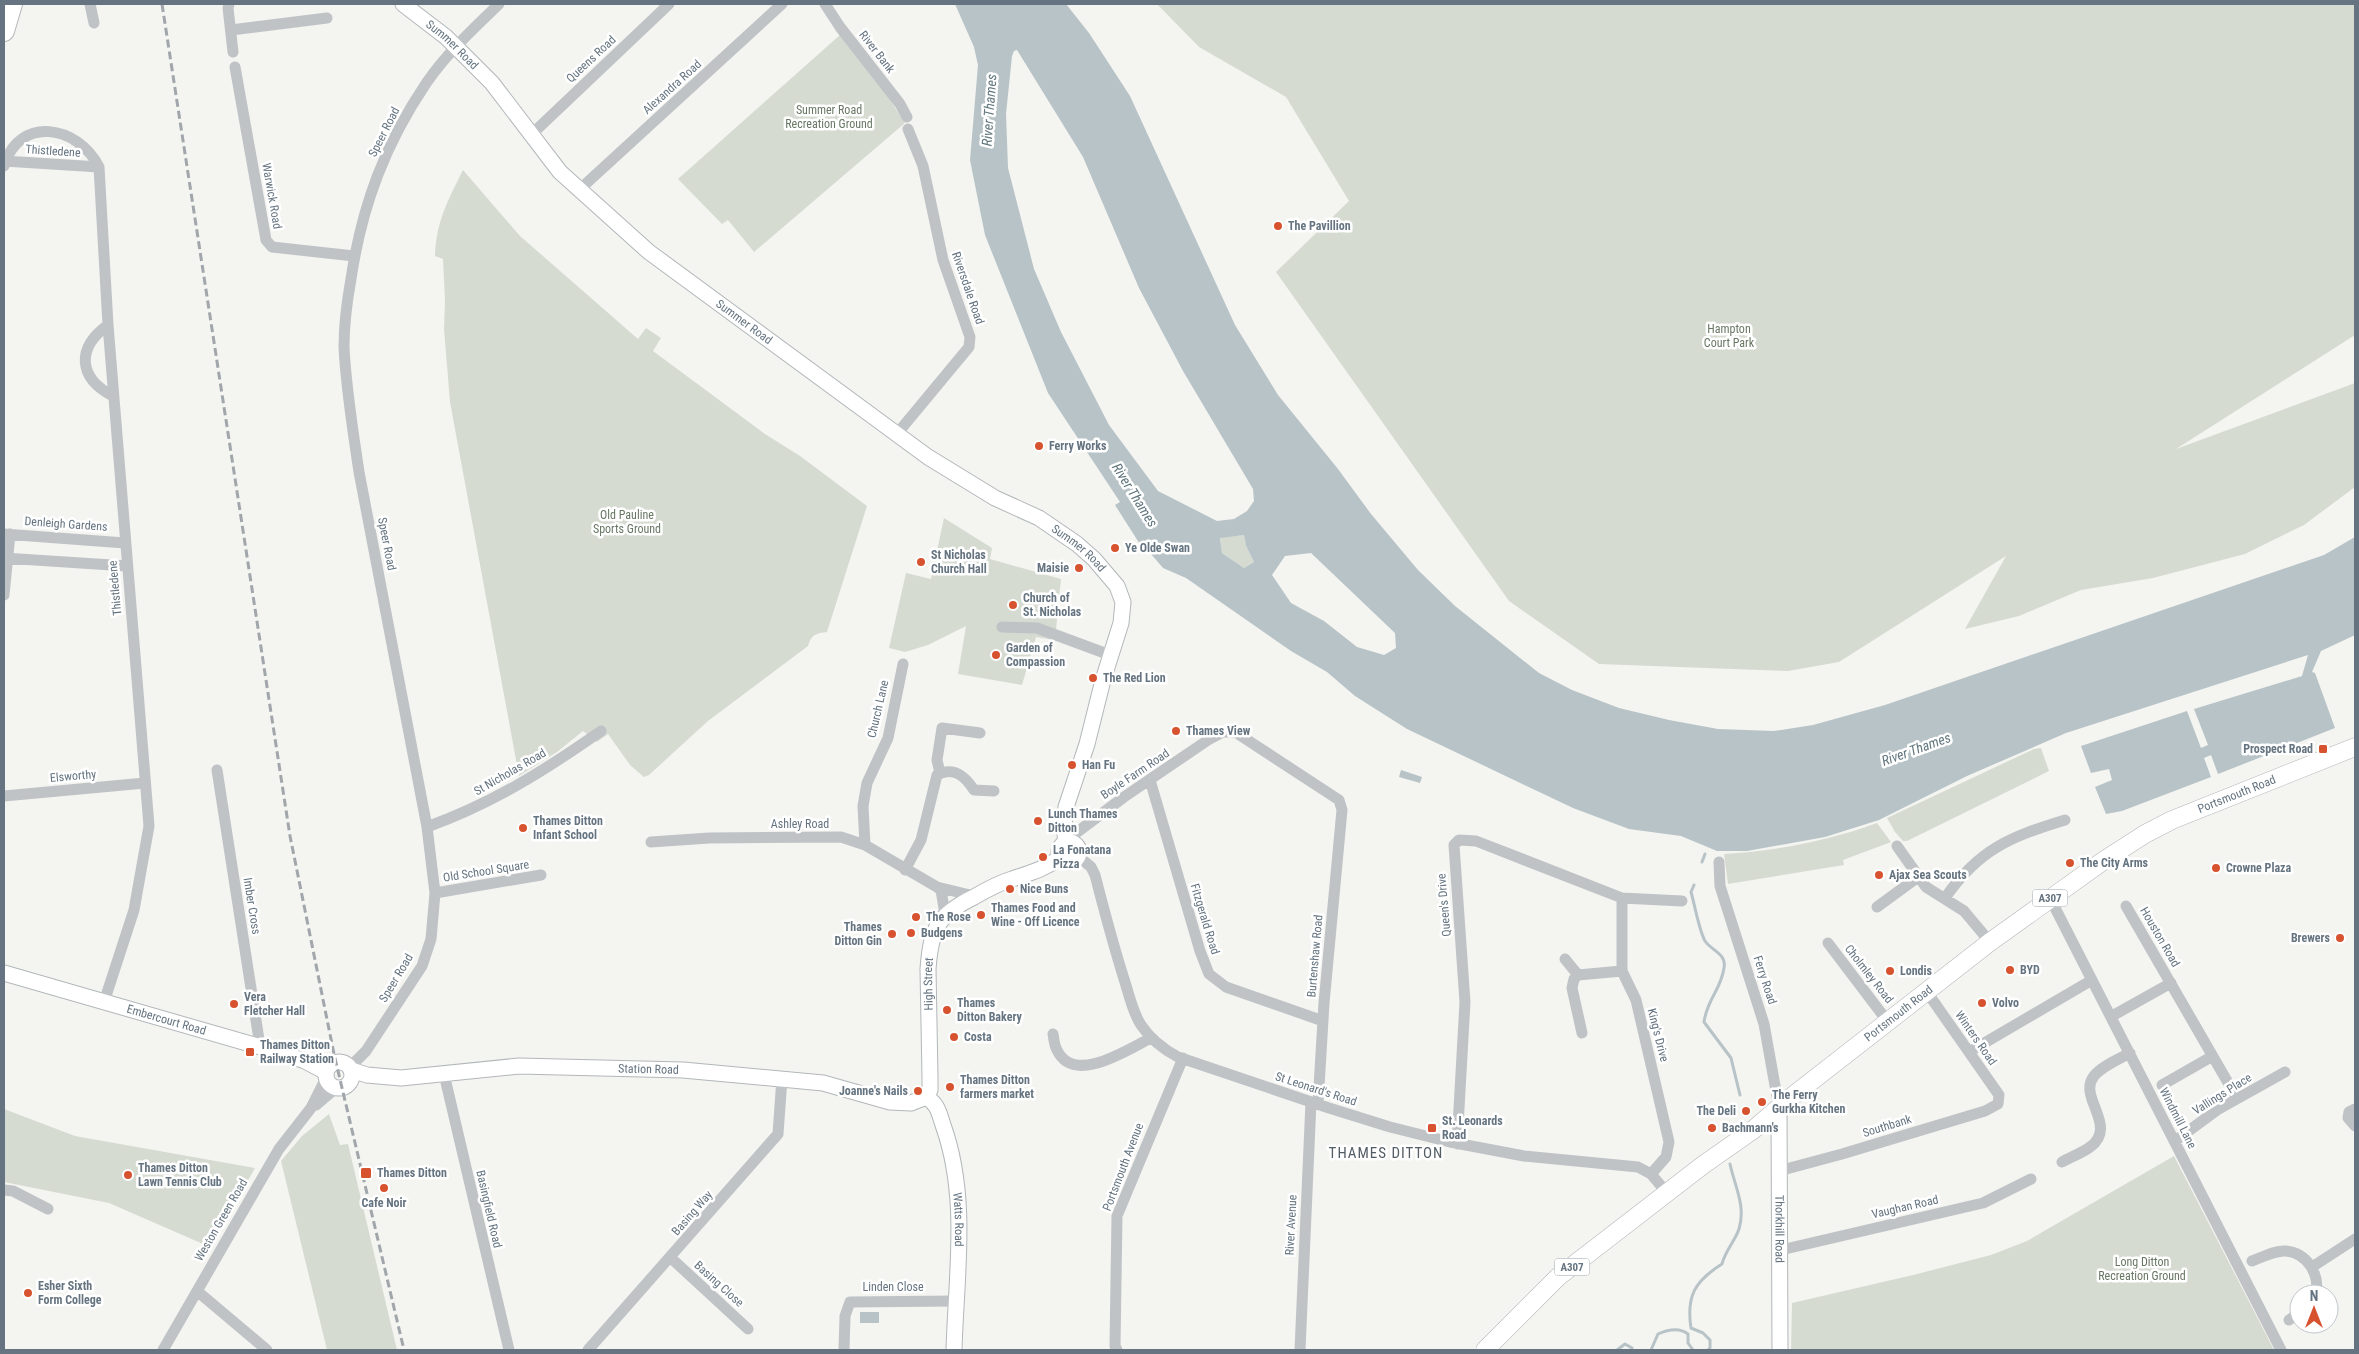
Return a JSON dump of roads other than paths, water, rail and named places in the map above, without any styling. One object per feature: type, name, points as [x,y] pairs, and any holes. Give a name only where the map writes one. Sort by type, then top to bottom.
[{"type":"highway","points":[[4,28],[5,4]]},
{"type":"highway","points":[[4,28],[12,4]]},
{"type":"main road","name":"Portsmouth Road","points":[[1485,1350],[1558,1277],[1753,1130],[1990,942],[2103,860],[2163,824],[2355,747]]},
{"type":"street","points":[[90,4],[94,23]]},
{"type":"street","points":[[229,4],[230,30],[234,52]]},
{"type":"street","name":"Summer Road","points":[[403,4],[446,37],[492,83],[560,172],[649,252],[935,462],[995,498],[1025,511],[1058,530],[1094,559],[1121,594],[1123,602],[1121,623],[1110,655]]},
{"type":"street","name":"Speer Road","points":[[351,1072],[422,966],[431,938],[435,893],[427,827],[360,481],[351,421],[344,347],[345,318],[359,227],[373,184],[390,147],[428,81],[455,48],[499,4]]},
{"type":"street","name":"Queens Road","points":[[532,134],[670,4]]},
{"type":"street","name":"Alexandra Road","points":[[579,190],[782,4]]},
{"type":"street","name":"River Bank","points":[[825,4],[840,27],[900,104],[907,123]]},
{"type":"street","points":[[230,30],[326,18]]},
{"type":"street","name":"Warwick Road","points":[[235,67],[266,240],[272,247],[354,256]]},
{"type":"street","name":"Riversdale Road","points":[[896,435],[969,347],[970,336],[943,260],[924,166],[907,123]]},
{"type":"street","name":"Thistledene","points":[[99,167],[4,163],[9,150],[16,142],[34,134],[48,131],[60,132],[71,137],[94,157],[99,167],[113,396],[149,826],[135,900],[104,1002]]},
{"type":"street","points":[[108,325],[97,333],[89,346],[86,359],[87,372],[92,382],[113,396]]},
{"type":"street","points":[[4,595],[7,534]]},
{"type":"street","name":"Denleigh Gardens","points":[[7,534],[125,543]]},
{"type":"street","points":[[6,558],[127,566]]},
{"type":"street","points":[[1002,627],[1037,628],[1110,655],[1087,744],[1066,807],[1064,826],[1069,850]]},
{"type":"street","name":"Church Lane","points":[[865,845],[863,806],[867,783],[888,738],[903,664]]},
{"type":"street","points":[[904,870],[921,840],[934,784],[940,774],[937,760],[942,728],[980,733]]},
{"type":"street","name":"St Nicholas Road","points":[[427,827],[463,814],[497,798],[546,769],[601,731]]},
{"type":"street","name":"Boyle Farm Road","points":[[1069,850],[1072,836],[1078,831],[1208,740],[1230,731],[1246,739],[1335,796],[1342,803],[1342,810]]},
{"type":"street","name":"Imber Cross","points":[[217,770],[260,1046]]},
{"type":"street","points":[[940,774],[961,774],[967,778],[974,790],[994,791]]},
{"type":"street","name":"Fitzgerald Road","points":[[1150,780],[1209,974],[1226,987],[1323,1021]]},
{"type":"street","name":"Elsworthy","points":[[4,796],[145,783]]},
{"type":"street","name":"Burtenshaw Road","points":[[1314,1103],[1342,810]]},
{"type":"street","points":[[1945,898],[1961,876],[1993,850],[2022,834],[2065,820]]},
{"type":"street","name":"Ashley Road","points":[[651,842],[709,838],[841,837],[865,845],[904,870],[937,887],[974,896]]},
{"type":"street","name":"Queen's Drive","points":[[1456,1144],[1464,993],[1454,846],[1459,840],[1476,841],[1622,898]]},
{"type":"street","points":[[1897,846],[1926,887],[1964,911],[1990,942]]},
{"type":"street","name":"High Street","points":[[926,1097],[930,1084],[928,1001],[930,951],[934,932],[945,914],[956,905],[1011,879],[1033,874],[1069,850]]},
{"type":"street","name":"St Leonard's Road","points":[[1069,850],[1091,866],[1132,1005],[1140,1024],[1151,1038],[1166,1051],[1314,1103],[1390,1127],[1456,1144],[1557,1161],[1638,1167],[1651,1174]]},
{"type":"street","name":"Ferry Road","points":[[1719,862],[1720,886],[1764,1024],[1779,1108]]},
{"type":"street","points":[[1878,907],[1918,877]]},
{"type":"street","name":"Old School Square","points":[[435,893],[534,880]]},
{"type":"street","points":[[937,887],[941,890],[945,914]]},
{"type":"street","points":[[1622,898],[1682,901]]},
{"type":"street","name":"King's Drive","points":[[1622,898],[1622,971],[1636,1000],[1670,1142],[1666,1157],[1651,1174]]},
{"type":"street","name":"Windmill Lane","points":[[2050,898],[2112,1016],[2281,1350]]},
{"type":"street","name":"Houston Road","points":[[2126,906],[2234,1093]]},
{"type":"street","name":"Cholmley Road","points":[[1828,943],[1888,1022]]},
{"type":"street","points":[[1565,959],[1578,976]]},
{"type":"street","points":[[1582,1033],[1572,988],[1574,979],[1578,976],[1622,971]]},
{"type":"street","name":"Embercourt Road","points":[[4,973],[260,1046],[305,1061],[329,1079]]},
{"type":"street","points":[[1969,1052],[2092,980]]},
{"type":"street","name":"Houston Road","points":[[2112,1016],[2171,983]]},
{"type":"street","name":"Winters Road","points":[[1927,992],[1998,1095],[1999,1100]]},
{"type":"street","points":[[1067,1042],[1054,1039],[1057,1050],[1065,1060],[1072,1065],[1084,1066],[1098,1064],[1151,1038]]},
{"type":"street","points":[[366,1051],[367,1075]]},
{"type":"street","points":[[2062,1162],[2091,1147],[2098,1136],[2101,1124],[2091,1099],[2090,1087],[2093,1077],[2130,1053]]},
{"type":"street","points":[[2162,1085],[2212,1056]]},
{"type":"street","name":"Portsmouth Avenue","points":[[1117,1350],[1115,1338],[1117,1216],[1183,1058]]},
{"type":"street","points":[[337,1062],[345,1063],[351,1072],[343,1088],[329,1079],[331,1065],[337,1062]]},
{"type":"street","name":"Station Road","points":[[351,1072],[401,1078],[498,1068],[545,1066],[683,1070],[782,1078],[838,1086],[890,1102],[911,1103],[926,1097]]},
{"type":"street","name":"Vallings Place","points":[[2175,1141],[2217,1110],[2285,1072]]},
{"type":"street","name":"Basingfield Road","points":[[444,1074],[509,1350]]},
{"type":"street","name":"Basing Way","points":[[588,1350],[671,1258],[778,1134],[782,1078]]},
{"type":"street","name":"Weston Green Road","points":[[163,1350],[279,1149],[311,1108],[329,1079]]},
{"type":"street","name":"Watts Road","points":[[926,1097],[934,1101],[939,1111],[947,1134],[956,1177],[959,1207],[954,1350]]},
{"type":"street","name":"Southbank","points":[[1779,1171],[1985,1111],[1995,1106],[1999,1100]]},
{"type":"street","name":"River Avenue","points":[[1300,1350],[1314,1103]]},
{"type":"street","name":"Thorkhill Road","points":[[1779,1108],[1780,1350]]},
{"type":"street","points":[[2355,1109],[2349,1112],[2348,1118],[2355,1126]]},
{"type":"street","points":[[1651,1174],[1667,1193]]},
{"type":"street","name":"Vaughan Road","points":[[1781,1250],[1983,1203],[2031,1179]]},
{"type":"street","points":[[4,1190],[13,1191],[48,1210]]},
{"type":"street","points":[[2312,1267],[2355,1239]]},
{"type":"street","points":[[2252,1261],[2284,1250],[2295,1252],[2312,1267],[2316,1277],[2316,1284]]},
{"type":"street","name":"Basing Close","points":[[671,1258],[748,1329]]},
{"type":"street","points":[[197,1291],[267,1350]]},
{"type":"street","name":"Linden Close","points":[[844,1350],[845,1316],[850,1302],[955,1301]]},
{"type":"water","name":"River Thames","points":[[955,4],[1066,4],[1089,33],[1130,96],[1235,325],[1278,395],[1338,469],[1371,514],[1418,570],[1455,606],[1539,673],[1572,690],[1619,708],[1718,729],[1774,731],[1813,725],[1885,705],[2324,555],[2355,537],[2355,635],[2321,651],[2312,672],[2315,673],[2335,728],[2218,774],[2211,755],[2204,758],[2211,777],[2122,811],[2106,814],[2095,787],[2112,780],[2109,769],[2091,773],[2081,746],[2187,711],[2201,748],[2208,745],[2194,709],[2302,676],[2308,655],[2066,733],[1967,776],[1879,820],[1825,837],[1747,851],[1717,851],[1681,836],[1629,829],[1573,808],[1407,729],[1355,696],[1327,672],[1291,651],[1186,578],[1163,568],[1151,554],[1143,549],[1115,505],[1120,502],[1048,393],[985,235],[970,160],[978,65],[974,47]],"holes":[[[1017,50],[1083,157],[1139,288],[1183,371],[1253,489],[1254,501],[1247,511],[1234,519],[1217,521],[1158,491],[1109,425],[1061,332],[1034,269],[1008,168],[1006,114],[1012,56],[1014,51]],[[1244,535],[1246,546],[1254,562],[1244,568],[1222,553],[1220,538]],[[1311,553],[1395,633],[1396,648],[1384,655],[1357,647],[1324,621],[1291,603],[1272,575],[1285,556]]]},
{"type":"water","points":[[1401,770],[1422,777],[1420,783],[1399,777]]},
{"type":"water","points":[[860,1312],[879,1312],[879,1323],[860,1323]]},
{"type":"waterway","points":[[1702,862],[1705,854]]},
{"type":"waterway","points":[[1694,885],[1691,892],[1703,936],[1705,941],[1721,956],[1724,963],[1720,982],[1708,1007],[1704,1022],[1731,1058],[1740,1095]]},
{"type":"waterway","points":[[1708,1350],[1710,1348],[1710,1340],[1703,1333],[1691,1328],[1691,1298],[1699,1283],[1722,1264],[1739,1229],[1741,1204],[1730,1164]]},
{"type":"waterway","points":[[1651,1350],[1658,1334],[1669,1330],[1677,1330],[1688,1334],[1688,1343],[1693,1350]]},
{"type":"waterway","points":[[1617,1350],[1625,1344],[1632,1348],[1631,1350]]},
{"type":"railway","points":[[162,4],[290,836],[334,1054],[404,1350]]},
{"type":"place","name":"The Pavillion","points":[[1278,226]]},
{"type":"place","name":"Ferry Works","points":[[1039,446]]},
{"type":"place","name":"Ye Olde Swan","points":[[1115,548]]},
{"type":"place","name":"St Nicholas Church Hall","points":[[921,562]]},
{"type":"place","name":"Maisie","points":[[1079,568]]},
{"type":"place","name":"Church of St. Nicholas","points":[[1013,605]]},
{"type":"place","name":"Garden of Compassion","points":[[996,655]]},
{"type":"place","name":"The Red Lion","points":[[1093,678]]},
{"type":"place","name":"Thames View","points":[[1176,731]]},
{"type":"place","name":"Prospect Road","points":[[2323,749]]},
{"type":"place","name":"Han Fu","points":[[1072,765]]},
{"type":"place","name":"Lunch Thames Ditton","points":[[1038,821]]},
{"type":"place","name":"Thames Ditton Infant School","points":[[523,828]]},
{"type":"place","name":"La Fonatana Pizza","points":[[1043,857]]},
{"type":"place","name":"The City Arms","points":[[2070,863]]},
{"type":"place","name":"Crowne Plaza","points":[[2216,868]]},
{"type":"place","name":"Ajax Sea Scouts","points":[[1879,875]]},
{"type":"place","name":"Nice Buns","points":[[1010,889]]},
{"type":"place","name":"Thames Food and Wine - Off Licence","points":[[981,915]]},
{"type":"place","name":"The Rose","points":[[916,917]]},
{"type":"place","name":"Budgens","points":[[911,933]]},
{"type":"place","name":"Thames Ditton Gin","points":[[892,934]]},
{"type":"place","name":"Brewers","points":[[2340,938]]},
{"type":"place","name":"BYD","points":[[2010,970]]},
{"type":"place","name":"Londis","points":[[1890,971]]},
{"type":"place","name":"Volvo","points":[[1982,1003]]},
{"type":"place","name":"Vera Fletcher Hall","points":[[234,1004]]},
{"type":"place","name":"Thames Ditton Bakery","points":[[947,1010]]},
{"type":"place","name":"Costa","points":[[954,1037]]},
{"type":"place","name":"Thames Ditton Railway Station","points":[[250,1052]]},
{"type":"place","name":"Thames Ditton farmers market","points":[[950,1087]]},
{"type":"place","name":"Joanne's Nails","points":[[918,1091]]},
{"type":"place","name":"The Ferry Gurkha Kitchen","points":[[1762,1102]]},
{"type":"place","name":"The Deli","points":[[1746,1111]]},
{"type":"place","name":"St. Leonards Road","points":[[1432,1128]]},
{"type":"place","name":"Bachmann's","points":[[1712,1128]]},
{"type":"place","name":"Thames Ditton","points":[[366,1173]]},
{"type":"place","name":"Thames Ditton Lawn Tennis Club","points":[[128,1175]]},
{"type":"place","name":"Cafe Noir","points":[[384,1188]]},
{"type":"place","name":"Esher Sixth Form College","points":[[28,1293]]},
{"type":"district","name":"THAMES DITTON","points":[[1386,1153]]},
{"type":"park label","name":"Summer Road Recreation Ground","points":[[829,117]]},
{"type":"park label","name":"Hampton Court Park","points":[[1729,336]]},
{"type":"park label","name":"Old Pauline Sports Ground","points":[[627,522]]},
{"type":"park label","name":"Long Ditton Recreation Ground","points":[[2142,1269]]}]
